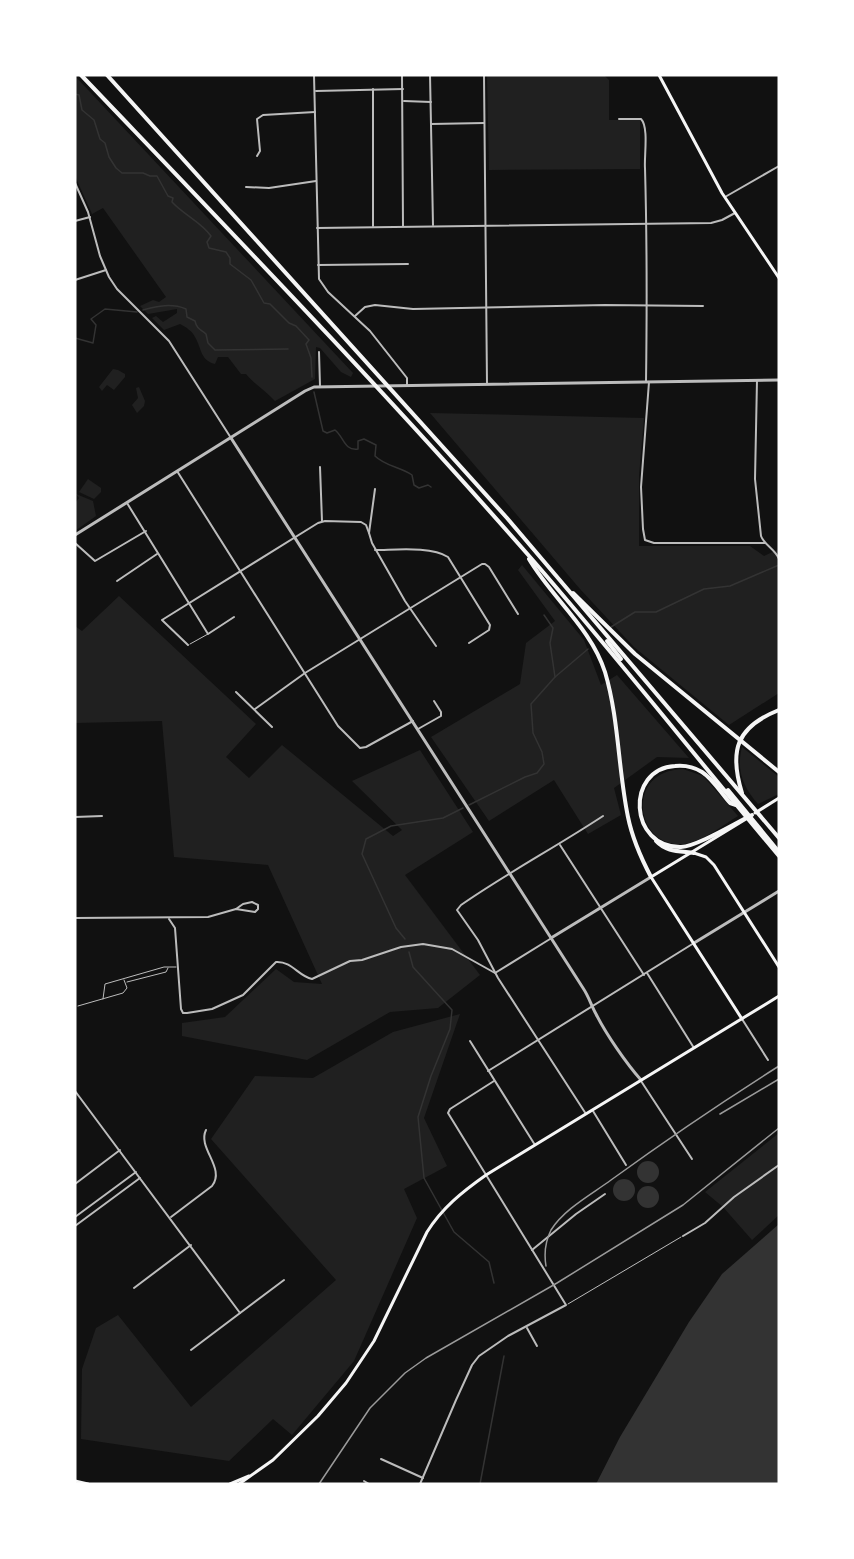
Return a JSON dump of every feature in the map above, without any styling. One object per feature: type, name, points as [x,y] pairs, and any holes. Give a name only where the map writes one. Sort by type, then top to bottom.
[{"type":"highway","points":[[81,75],[361,369],[522,548],[739,805]]},
{"type":"highway","points":[[107,75],[507,518],[779,838]]},
{"type":"highway","points":[[522,548],[538,573],[585,633],[601,662],[610,693],[628,818],[651,877]]},
{"type":"highway","points":[[557,578],[635,654],[779,772]]},
{"type":"highway","points":[[593,621],[619,657],[779,854]]},
{"type":"highway","points":[[743,796],[736,771],[735,757],[740,742],[746,732],[758,721],[779,710]]},
{"type":"highway","points":[[694,853],[664,848],[653,838],[640,815],[640,801],[647,782],[663,769],[671,766],[687,766],[702,772],[730,803],[739,805]]},
{"type":"highway","points":[[653,838],[673,846],[688,846],[752,814]]},
{"type":"main road","points":[[659,75],[725,197],[779,278]]},
{"type":"main road","points":[[742,1019],[651,877],[694,853],[779,798]]},
{"type":"main road","points":[[694,853],[703,855],[712,863],[779,967]]},
{"type":"main road","points":[[239,1484],[273,1460],[309,1425],[355,1370],[374,1341],[434,1221],[454,1199],[486,1175],[779,996]]},
{"type":"main road","points":[[230,1484],[243,1477],[251,1476]]},
{"type":"main road","points":[[75,1480],[88,1484]]},
{"type":"street","points":[[314,75],[319,276],[324,288],[370,331],[405,375],[407,385]]},
{"type":"street","points":[[402,75],[403,226]]},
{"type":"street","points":[[430,75],[433,225]]},
{"type":"street","points":[[484,75],[487,385]]},
{"type":"street","points":[[373,89],[373,226]]},
{"type":"street","points":[[315,91],[403,89]]},
{"type":"street","points":[[403,101],[431,102]]},
{"type":"street","points":[[257,156],[260,151],[257,119],[263,115],[315,112]]},
{"type":"street","points":[[619,118],[640,119],[645,124],[648,382],[641,487],[645,540],[654,543],[765,543]]},
{"type":"street","points":[[431,124],[484,123]]},
{"type":"street","points":[[725,197],[779,166]]},
{"type":"street","points":[[246,187],[269,188],[316,181]]},
{"type":"street","points":[[75,183],[90,217],[106,270],[117,289],[169,341],[551,938],[611,1038],[692,1159]]},
{"type":"street","points":[[317,228],[716,222],[735,213]]},
{"type":"street","points":[[75,221],[90,217]]},
{"type":"street","points":[[318,265],[408,264]]},
{"type":"street","points":[[75,280],[106,270]]},
{"type":"street","points":[[355,316],[371,305],[413,309],[487,306],[704,306]]},
{"type":"street","points":[[319,352],[320,386]]},
{"type":"street","points":[[757,380],[755,479],[761,536],[779,559]]},
{"type":"street","points":[[75,535],[305,391],[320,386],[779,380]]},
{"type":"street","points":[[320,467],[322,521]]},
{"type":"street","points":[[176,471],[338,726],[360,748],[366,747],[413,721]]},
{"type":"street","points":[[369,533],[375,489]]},
{"type":"street","points":[[127,503],[208,634],[234,617]]},
{"type":"street","points":[[188,645],[162,620],[294,536],[322,521],[361,522],[366,525],[375,550],[409,607],[436,646]]},
{"type":"street","points":[[75,543],[95,561],[146,531]]},
{"type":"street","points":[[375,550],[441,553],[452,561],[490,625],[489,630],[469,643]]},
{"type":"street","points":[[117,581],[158,553]]},
{"type":"street","points":[[255,709],[305,673],[409,607],[485,564],[518,614]]},
{"type":"street","points":[[236,692],[272,728]]},
{"type":"street","points":[[418,729],[441,716],[434,701]]},
{"type":"street","points":[[75,817],[102,816]]},
{"type":"street","points":[[586,1114],[457,910],[461,904],[509,872],[560,845],[603,816]]},
{"type":"street","points":[[560,845],[694,1048]]},
{"type":"street","points":[[495,973],[651,877]]},
{"type":"street","points":[[488,1071],[779,891]]},
{"type":"street","points":[[75,918],[208,917],[236,909],[243,904],[252,902],[258,905],[255,912],[236,909]]},
{"type":"street","points":[[169,919],[175,928],[182,1011],[187,1013],[201,1012],[233,1000],[251,987],[276,962],[287,963],[306,978],[312,979],[350,961],[362,960],[402,947],[438,945],[452,949],[495,973]]},
{"type":"street","points":[[75,981],[75,1025]]},
{"type":"street","points":[[742,1019],[768,1060]]},
{"type":"street","points":[[470,1041],[535,1145]]},
{"type":"street","points":[[420,1484],[472,1365],[487,1349],[566,1305],[448,1113],[450,1109],[494,1081]]},
{"type":"street","points":[[75,1090],[240,1313]]},
{"type":"street","points":[[592,1110],[626,1165]]},
{"type":"street","points":[[170,1218],[208,1189],[216,1180],[216,1172],[204,1138],[206,1130]]},
{"type":"street","points":[[75,1184],[120,1150]]},
{"type":"street","points":[[682,1236],[705,1223],[734,1197],[779,1165]]},
{"type":"street","points":[[75,1217],[136,1172]]},
{"type":"street","points":[[75,1226],[140,1178]]},
{"type":"street","points":[[532,1250],[604,1194]]},
{"type":"street","points":[[134,1288],[191,1245]]},
{"type":"street","points":[[191,1350],[284,1280]]},
{"type":"street","points":[[526,1327],[537,1346]]},
{"type":"street","points":[[381,1459],[423,1479]]},
{"type":"street","points":[[364,1481],[369,1484]]},
{"type":"lane","points":[[188,645],[208,634]]},
{"type":"lane","points":[[103,999],[105,984],[164,967],[177,967]]},
{"type":"lane","points":[[125,983],[166,972],[168,968]]},
{"type":"lane","points":[[76,1006],[123,993],[126,988],[124,978]]},
{"type":"lane","points":[[566,1305],[682,1236]]},
{"type":"shaded area","points":[[487,75],[604,75],[609,80],[609,120],[640,120],[640,169],[489,170]]},
{"type":"shaded area","points":[[75,76],[353,373],[351,377],[341,372],[320,348],[316,347],[315,379],[275,401],[246,374],[241,374],[228,357],[218,357],[215,364],[207,360],[194,335],[187,328],[180,324],[164,330],[152,318],[156,316],[163,322],[177,313],[177,309],[148,314],[140,306],[153,300],[159,302],[166,297],[103,208],[92,214],[75,176]]},
{"type":"shaded area","points":[[113,369],[125,374],[125,377],[114,390],[107,385],[102,391],[99,387]]},
{"type":"shaded area","points":[[139,387],[145,401],[144,406],[137,413],[132,405],[138,398],[136,388]]},
{"type":"shaded area","points":[[430,413],[644,418],[639,476],[639,546],[750,546],[764,556],[779,549],[779,693],[729,725],[634,647],[580,589]]},
{"type":"shaded area","points":[[88,479],[101,488],[101,492],[94,499],[79,492]]},
{"type":"shaded area","points":[[76,494],[93,501],[96,516],[75,531],[75,503],[79,498]]},
{"type":"shaded area","points":[[522,565],[584,640],[601,685],[617,675],[689,758],[657,757],[614,788],[621,815],[588,834],[554,780],[489,821],[431,737],[520,684],[526,643],[555,621],[518,570]]},
{"type":"shaded area","points":[[119,596],[256,724],[226,757],[249,778],[282,745],[393,836],[402,830],[352,781],[420,750],[473,832],[405,875],[480,975],[438,1008],[390,1012],[307,1060],[182,1036],[182,1023],[225,1017],[276,969],[294,982],[322,984],[268,865],[174,857],[162,721],[75,723],[75,626],[82,631]]},
{"type":"shaded area","points":[[742,747],[779,777],[779,794],[758,804],[753,798],[740,771]]},
{"type":"shaded area","points":[[683,769],[703,776],[738,816],[695,841],[671,843],[657,837],[648,825],[643,811],[644,796],[650,783],[663,773]]},
{"type":"shaded area","points":[[460,1014],[424,1118],[447,1166],[404,1189],[417,1218],[354,1361],[292,1435],[273,1419],[229,1461],[81,1439],[82,1369],[96,1328],[118,1315],[191,1407],[336,1280],[211,1139],[255,1076],[313,1078],[393,1032]]},
{"type":"shaded area","points":[[779,1133],[779,1215],[752,1240],[723,1207],[705,1192]]},
{"type":"shaded area","points":[[644,1161],[652,1161],[659,1168],[659,1176],[652,1183],[644,1183],[637,1176],[637,1168]]},
{"type":"shaded area","points":[[620,1179],[628,1179],[635,1186],[635,1194],[628,1201],[620,1201],[613,1194],[613,1186]]},
{"type":"shaded area","points":[[644,1186],[652,1186],[659,1193],[659,1201],[652,1208],[644,1208],[637,1201],[637,1193]]},
{"type":"shaded area","points":[[779,1224],[779,1484],[596,1484],[620,1437],[689,1322],[722,1274]]},
{"type":"waterway","points":[[75,94],[79,95],[82,110],[94,120],[100,139],[105,143],[109,157],[116,168],[122,173],[157,176],[168,196],[173,198],[172,202],[211,236],[207,242],[209,248],[226,252],[230,258],[230,264],[251,280],[264,303],[270,304],[309,340],[306,344],[311,358],[312,377]]},
{"type":"waterway","points":[[143,310],[159,306],[186,309],[187,317],[195,321],[215,350],[288,349]]},
{"type":"waterway","points":[[75,338],[93,343],[96,325],[91,319],[105,309],[137,312]]},
{"type":"waterway","points":[[314,392],[323,431],[327,433],[335,430],[347,446],[353,449],[358,449],[358,441],[364,439],[376,445],[375,456],[412,475],[414,485],[419,488],[428,485],[431,487]]},
{"type":"waterway","points":[[611,627],[635,612],[656,612],[704,589],[730,586],[779,565]]},
{"type":"waterway","points":[[544,615],[553,628],[550,643],[555,677]]},
{"type":"waterway","points":[[469,805],[537,773],[544,764],[542,752],[533,733],[531,704],[555,677],[588,649]]},
{"type":"waterway","points":[[405,939],[396,928],[362,854],[366,839],[391,826],[443,818],[463,808]]},
{"type":"waterway","points":[[409,952],[413,967],[452,1010],[450,1029],[418,1117],[424,1178],[454,1232],[489,1262],[494,1283]]},
{"type":"waterway","points":[[480,1484],[504,1356]]},
{"type":"railway","points":[[546,1266],[545,1257],[549,1234],[563,1215],[715,1107],[779,1066]]},
{"type":"railway","points":[[720,1114],[779,1079]]},
{"type":"railway","points":[[319,1484],[370,1408],[405,1373],[426,1358],[557,1283],[683,1205],[779,1128]]}]
